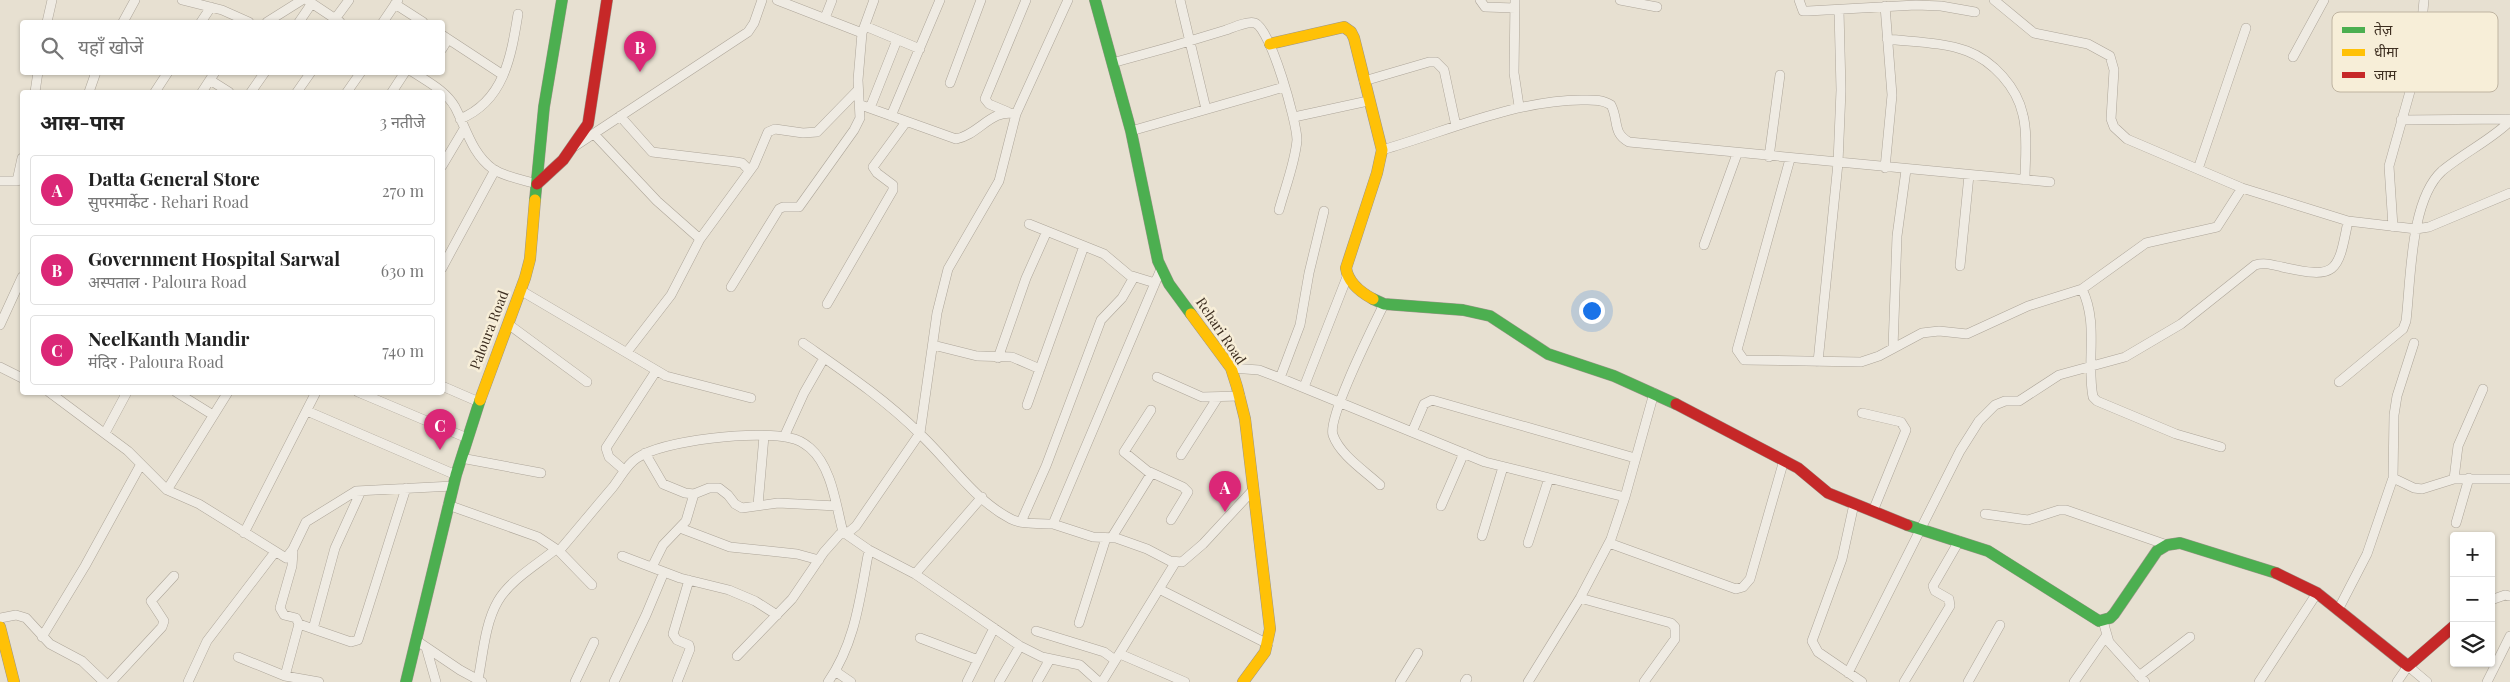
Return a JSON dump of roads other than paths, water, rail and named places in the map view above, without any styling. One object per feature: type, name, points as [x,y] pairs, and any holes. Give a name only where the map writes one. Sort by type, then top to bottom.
[{"type":"main road","name":"Paloura Road","points":[[406,682],[421,644],[454,480],[479,402],[530,259],[544,107],[562,0]]},
{"type":"main road","points":[[538,184],[574,147],[588,124],[607,0]]},
{"type":"main road","name":"Rehari Road","points":[[1095,0],[1131,131],[1161,269],[1231,368],[1245,419],[1270,629],[1268,644],[1261,659],[1243,682]]},
{"type":"main road","points":[[1270,44],[1338,28],[1348,29],[1354,38],[1382,150],[1377,173],[1348,260],[1348,277],[1357,290],[1384,304],[1463,310],[1490,316],[1548,354],[1614,376],[1654,393],[1784,460],[1798,468],[1828,493],[1921,531],[1959,541],[1988,552],[2099,621],[2103,621],[2114,614],[2157,551],[2167,545],[2180,543],[2282,575],[2317,593],[2408,666],[2450,629]]},
{"type":"main road","points":[[0,627],[3,650],[14,682]]},
{"type":"street","points":[[48,20],[52,0]]},
{"type":"street","points":[[124,20],[135,0]]},
{"type":"street","points":[[182,0],[211,7],[244,20]]},
{"type":"street","points":[[270,20],[302,0]]},
{"type":"street","points":[[338,20],[349,0]]},
{"type":"street","points":[[574,147],[748,32],[754,23],[762,0]]},
{"type":"street","points":[[777,0],[920,49]]},
{"type":"street","points":[[825,18],[832,0]]},
{"type":"street","points":[[731,287],[779,209],[782,206],[799,207],[854,130],[860,118],[861,105],[858,90],[863,30],[874,0]]},
{"type":"street","points":[[891,116],[940,0]]},
{"type":"street","points":[[950,83],[981,0]]},
{"type":"street","points":[[1012,113],[989,104],[985,99],[1026,0]]},
{"type":"street","points":[[737,656],[797,593],[819,560],[843,532],[856,526],[920,433],[940,295],[948,269],[999,181],[1012,113],[1068,0]]},
{"type":"street","points":[[1180,0],[1206,108]]},
{"type":"street","points":[[1480,0],[1485,7],[1515,4],[1514,72],[1519,106]]},
{"type":"street","points":[[1620,0],[1657,8]]},
{"type":"street","points":[[1799,0],[1803,11],[1838,10],[1851,4],[1941,6],[1974,12]]},
{"type":"street","points":[[1941,6],[1951,0]]},
{"type":"street","points":[[1994,0],[2034,33],[2088,44],[2110,56],[2114,70],[2110,112],[2114,127],[2127,139],[2242,188],[2348,221],[2416,229],[2436,225],[2510,193]]},
{"type":"street","points":[[2293,57],[2324,0]]},
{"type":"street","points":[[299,20],[309,2],[336,20]]},
{"type":"street","points":[[384,20],[397,2],[420,20]]},
{"type":"street","points":[[1885,6],[1892,109],[1885,168]]},
{"type":"street","points":[[202,20],[211,7]]},
{"type":"street","points":[[1818,362],[1838,163],[1841,90],[1838,10]]},
{"type":"street","points":[[460,119],[475,113],[485,105],[503,75],[512,49],[518,14]]},
{"type":"street","points":[[1112,63],[1190,42],[1250,23],[1262,28],[1270,44],[1294,117],[1296,146],[1279,210]]},
{"type":"street","points":[[2198,170],[2246,28]]},
{"type":"street","points":[[446,37],[503,75]]},
{"type":"street","points":[[1888,39],[1948,46],[1968,51],[2000,73],[2017,97],[2024,117],[2025,180]]},
{"type":"street","points":[[870,108],[897,40]]},
{"type":"street","points":[[1364,81],[1430,62],[1436,62],[1444,70],[1456,126]]},
{"type":"street","points":[[34,90],[37,75]]},
{"type":"street","points":[[90,90],[95,75]]},
{"type":"street","points":[[156,90],[166,75]]},
{"type":"street","points":[[252,90],[263,75]]},
{"type":"street","points":[[298,90],[308,75]]},
{"type":"street","points":[[349,90],[359,75]]},
{"type":"street","points":[[393,90],[403,75]]},
{"type":"street","points":[[1769,157],[1780,75]]},
{"type":"street","points":[[203,90],[212,76],[227,90]]},
{"type":"street","points":[[426,76],[433,89]]},
{"type":"street","points":[[1131,131],[1284,87]]},
{"type":"street","points":[[627,352],[672,295],[700,239],[754,165],[768,132],[775,129],[803,133],[817,132],[858,90]]},
{"type":"street","points":[[2393,227],[2389,166],[2409,92]]},
{"type":"street","points":[[445,95],[460,119],[474,148],[495,170],[538,184]]},
{"type":"street","points":[[1294,117],[1368,100]]},
{"type":"street","points":[[1382,150],[1519,106],[1562,100],[1601,100],[1611,105],[1616,132],[1621,138],[1629,142],[1737,154],[2050,182]]},
{"type":"street","points":[[861,105],[956,139],[968,135],[997,114],[1012,113]]},
{"type":"street","points":[[620,116],[652,152],[742,163],[749,170]]},
{"type":"street","points":[[2401,120],[2510,120]]},
{"type":"street","points":[[2339,382],[2403,329],[2406,321],[2416,229],[2424,198],[2435,178],[2468,150],[2510,120]]},
{"type":"street","points":[[827,304],[893,190],[893,185],[877,173],[873,167],[906,122]]},
{"type":"street","points":[[445,161],[464,130]]},
{"type":"street","points":[[594,134],[657,201],[700,239]]},
{"type":"street","points":[[1704,245],[1737,154]]},
{"type":"street","points":[[1790,159],[1737,350],[1744,360],[1861,362],[1870,360],[1916,335],[1930,331],[1967,334],[2028,306],[2082,289],[2146,243],[2217,226],[2242,188]]},
{"type":"street","points":[[0,181],[17,181],[20,167]]},
{"type":"street","points":[[445,262],[495,170]]},
{"type":"street","points":[[1893,348],[1898,236],[1906,170]]},
{"type":"street","points":[[1960,266],[1969,175]]},
{"type":"street","points":[[1280,378],[1300,325],[1309,273],[1324,211]]},
{"type":"street","points":[[1848,673],[1960,451],[1979,421],[1991,408],[2005,401],[2019,401],[2049,379],[2092,364],[2120,359],[2181,324],[2255,266],[2266,264],[2311,273],[2330,271],[2340,261],[2348,221]]},
{"type":"street","points":[[1029,224],[1109,257],[1123,272],[1155,283]]},
{"type":"street","points":[[998,358],[1026,278],[1047,231]]},
{"type":"street","points":[[1027,405],[1084,246]]},
{"type":"street","points":[[1053,524],[1161,269]]},
{"type":"street","points":[[1021,522],[1046,466],[1101,320],[1105,313],[1122,298],[1134,277]]},
{"type":"street","points":[[1304,387],[1348,277]]},
{"type":"street","points":[[0,325],[20,281]]},
{"type":"street","points":[[2082,289],[2090,307],[2093,397],[2097,401],[2176,434],[2221,447]]},
{"type":"street","points":[[520,290],[656,371],[678,380],[751,398]]},
{"type":"street","points":[[1380,486],[1343,450],[1333,436],[1333,422],[1340,402],[1384,304]]},
{"type":"street","points":[[508,324],[587,382]]},
{"type":"street","points":[[803,343],[852,377],[920,433],[982,497],[1007,517],[1021,522],[1053,524],[1093,537],[1109,538],[1148,549],[1176,563]]},
{"type":"street","points":[[2338,610],[2368,554],[2392,478],[2394,414],[2397,396],[2414,344]]},
{"type":"street","points":[[933,345],[966,355],[998,358],[1012,357],[1040,369]]},
{"type":"street","points":[[784,436],[804,393],[824,358]]},
{"type":"street","points":[[0,367],[20,377]]},
{"type":"street","points":[[1231,368],[1259,370],[1503,467],[1625,497]]},
{"type":"street","points":[[624,470],[609,458],[606,448],[656,371]]},
{"type":"street","points":[[1157,378],[1191,394],[1218,397],[1240,396]]},
{"type":"street","points":[[445,387],[479,402]]},
{"type":"street","points":[[2454,479],[2458,446],[2483,388]]},
{"type":"street","points":[[1528,682],[1580,598],[1609,543],[1625,497],[1654,393]]},
{"type":"street","points":[[53,395],[105,433],[141,464],[167,490],[199,504],[275,552],[288,558],[306,522],[352,493],[406,488],[454,480]]},
{"type":"street","points":[[105,433],[125,395]]},
{"type":"street","points":[[181,395],[213,415]]},
{"type":"street","points":[[167,490],[226,395]]},
{"type":"street","points":[[244,533],[315,395]]},
{"type":"street","points":[[365,395],[467,438]]},
{"type":"street","points":[[1181,455],[1218,397]]},
{"type":"street","points":[[1412,432],[1424,404],[1432,400],[1635,458]]},
{"type":"street","points":[[1151,410],[1124,452],[1150,472],[1183,487],[1188,492],[1171,520]]},
{"type":"street","points":[[308,411],[454,480]]},
{"type":"street","points":[[1862,413],[1901,422],[1906,430],[1873,511]]},
{"type":"street","points":[[758,505],[764,436]]},
{"type":"street","points":[[421,644],[480,681],[491,618],[498,600],[510,587],[557,550],[617,482],[624,470],[645,452],[670,444],[784,436],[801,442],[816,456],[833,491],[843,532],[869,550],[915,574],[1020,646],[1050,659],[1080,665],[1101,682],[1176,563],[1188,559],[1252,490]]},
{"type":"street","points":[[645,452],[662,484],[685,493],[694,494],[709,488],[719,488],[739,507],[778,503],[837,506]]},
{"type":"street","points":[[1441,506],[1464,453]]},
{"type":"street","points":[[461,458],[541,473]]},
{"type":"street","points":[[1609,543],[1736,588],[1744,587],[1750,579],[1784,460]]},
{"type":"street","points":[[42,637],[85,566],[141,464]]},
{"type":"street","points":[[1482,536],[1503,467]]},
{"type":"street","points":[[1079,623],[1109,538],[1150,472]]},
{"type":"street","points":[[1528,543],[1549,478]]},
{"type":"street","points":[[2392,478],[2414,488],[2422,488],[2454,479],[2510,480]]},
{"type":"street","points":[[2456,523],[2469,478]]},
{"type":"street","points":[[293,549],[292,566],[280,608],[284,615],[298,620],[299,624],[351,642],[360,637],[406,488]]},
{"type":"street","points":[[313,629],[336,548],[361,491]]},
{"type":"street","points":[[652,567],[663,544],[686,522],[694,494]]},
{"type":"street","points":[[915,574],[982,497]]},
{"type":"street","points":[[1854,504],[1842,559],[1812,636],[1813,647],[1818,652],[1858,681]]},
{"type":"street","points":[[448,505],[523,530],[557,550],[592,585]]},
{"type":"street","points":[[1985,514],[2028,520],[2059,510],[2066,510],[2167,545]]},
{"type":"street","points":[[680,528],[730,547],[797,554],[819,560]]},
{"type":"street","points":[[1904,682],[1950,606],[1949,599],[1935,591],[1932,586],[1959,541]]},
{"type":"street","points":[[828,682],[845,653],[855,626],[869,550]]},
{"type":"street","points":[[188,682],[207,641],[275,552]]},
{"type":"street","points":[[622,556],[664,572],[742,595],[777,615]]},
{"type":"street","points":[[614,682],[646,616],[664,572]]},
{"type":"street","points":[[111,682],[162,627],[164,621],[151,601],[174,576]]},
{"type":"street","points":[[678,682],[690,649],[689,646],[677,640],[673,634],[689,580]]},
{"type":"street","points":[[1159,589],[1268,644]]},
{"type":"street","points":[[2259,682],[2317,593]]},
{"type":"street","points":[[2495,599],[2508,594]]},
{"type":"street","points":[[1580,598],[1671,624],[1675,627],[1675,639],[1644,682]]},
{"type":"street","points":[[0,618],[21,616],[42,637],[82,661],[104,682]]},
{"type":"street","points":[[2103,621],[2106,636],[2142,679],[2190,637]]},
{"type":"street","points":[[285,676],[299,624]]},
{"type":"street","points":[[1968,682],[2000,625]]},
{"type":"street","points":[[967,682],[994,628]]},
{"type":"street","points":[[1036,631],[1098,650],[1185,682]]},
{"type":"street","points":[[2074,682],[2106,636]]},
{"type":"street","points":[[2487,682],[2510,636]]},
{"type":"street","points":[[920,638],[978,660]]},
{"type":"street","points":[[575,682],[594,642]]},
{"type":"street","points":[[421,644],[436,682]]},
{"type":"street","points":[[999,682],[1020,646]]},
{"type":"street","points":[[1400,682],[1418,653]]},
{"type":"street","points":[[238,658],[285,676],[318,682]]},
{"type":"street","points":[[1037,682],[1050,659]]},
{"type":"street","points":[[2397,682],[2408,666],[2427,682]]},
{"type":"street","points":[[836,671],[850,682]]},
{"type":"place","name":"Government Hospital Sarwal","points":[[640,72]]},
{"type":"place","name":"NeelKanth Mandir","points":[[440,450]]},
{"type":"place","name":"Datta General Store","points":[[1225,512]]}]
